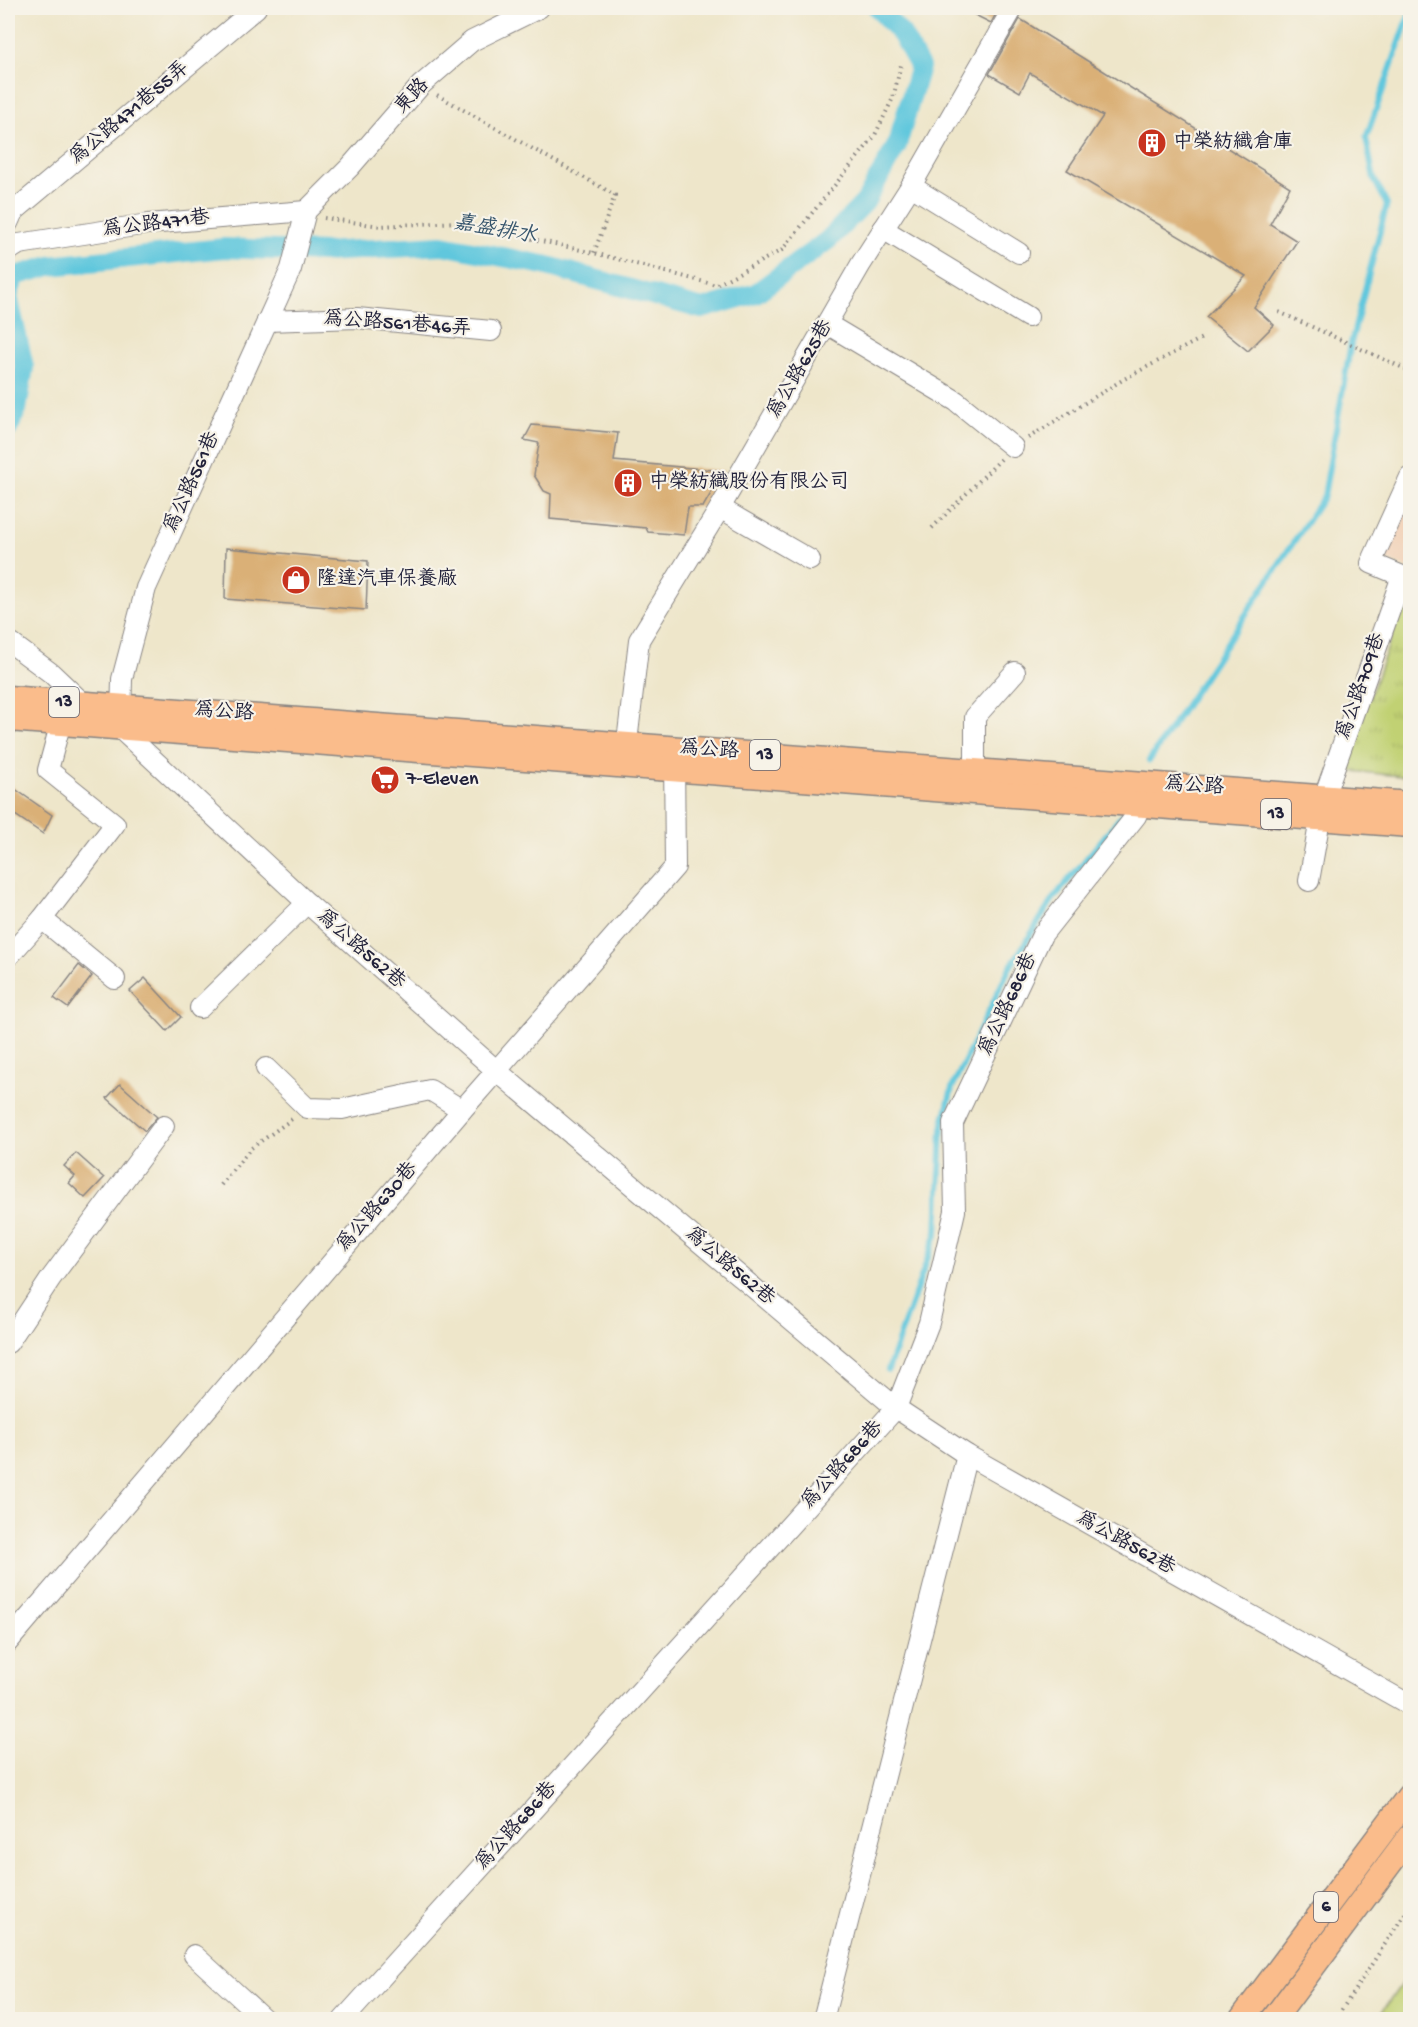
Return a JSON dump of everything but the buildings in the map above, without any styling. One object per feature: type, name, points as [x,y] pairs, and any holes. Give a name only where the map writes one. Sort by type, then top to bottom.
[{"type":"main road","name":"為公路","points":[[8,698],[81,704],[121,716]]},
{"type":"main road","name":"為公路","points":[[8,718],[61,722],[121,716],[1322,807],[1410,804]]},
{"type":"main road","name":"為公路","points":[[673,759],[975,771],[1145,793]]},
{"type":"main road","name":"為公路","points":[[1322,807],[1410,825]]},
{"type":"main road","name":"6","points":[[1241,2019],[1410,1795]]},
{"type":"main road","name":"6","points":[[1273,2019],[1410,1836]]},
{"type":"street","name":"為公路471巷55弄","points":[[8,223],[13,212],[256,8]]},
{"type":"street","name":"東路","points":[[306,211],[350,167],[421,86],[472,41],[539,8]]},
{"type":"street","name":"為公路625巷","points":[[626,754],[639,640],[911,186],[1013,8]]},
{"type":"street","points":[[911,186],[1019,253]]},
{"type":"street","name":"為公路471巷","points":[[8,251],[19,244],[148,224],[306,211]]},
{"type":"street","name":"為公路561巷","points":[[121,716],[122,679],[146,588],[292,265],[306,211]]},
{"type":"street","points":[[883,230],[1028,316]]},
{"type":"street","name":"為公路561巷46弄","points":[[267,321],[357,318],[490,331]]},
{"type":"street","points":[[827,324],[956,401],[1013,447]]},
{"type":"street","name":"為公路709巷","points":[[1310,881],[1322,807],[1406,578],[1371,563],[1410,477]]},
{"type":"street","points":[[720,508],[810,560]]},
{"type":"street","points":[[8,640],[51,673],[81,704]]},
{"type":"street","points":[[975,771],[975,717],[1015,672]]},
{"type":"street","name":"為公路562巷","points":[[121,716],[144,752],[307,903],[498,1072],[896,1408],[967,1455],[1410,1704]]},
{"type":"street","points":[[8,957],[42,919],[115,824],[48,770],[61,722]]},
{"type":"street","name":"為公路630巷","points":[[8,1642],[462,1110],[498,1072],[675,867],[673,759]]},
{"type":"street","name":"為公路686巷","points":[[343,2019],[896,1408],[929,1323],[955,1211],[953,1123],[1042,935],[1145,793]]},
{"type":"street","points":[[200,1008],[307,903]]},
{"type":"street","points":[[42,919],[115,980]]},
{"type":"street","points":[[266,1068],[307,1108],[342,1109],[430,1090],[462,1110]]},
{"type":"street","points":[[8,1343],[51,1278],[164,1126]]},
{"type":"street","points":[[823,2019],[967,1455]]},
{"type":"street","points":[[194,1955],[265,2019]]},
{"type":"path","points":[[306,211],[330,221],[380,226],[458,222],[594,253],[716,285],[782,250],[874,137],[893,98],[901,65]]},
{"type":"path","points":[[421,86],[615,195],[594,253]]},
{"type":"path","points":[[1278,312],[1410,370]]},
{"type":"path","points":[[932,528],[1013,447],[1124,379],[1204,336]]},
{"type":"path","points":[[222,1185],[250,1149],[307,1108]]},
{"type":"path","points":[[1335,2019],[1410,1906]]},
{"type":"shaded area","points":[[1410,493],[1410,569],[1381,557]]},
{"type":"green space","points":[[1409,589],[1410,777],[1343,770]]},
{"type":"green space","points":[[1402,1983],[1410,1988],[1410,2019],[1377,2019]]},
{"type":"waterway","name":"嘉盛排水","points":[[8,429],[17,409],[24,367],[8,296],[15,276],[50,266],[224,248],[324,252],[442,245],[544,265],[702,309],[756,293],[828,240],[865,202],[897,145],[920,67],[902,35],[878,8]]},
{"type":"waterway","points":[[1149,761],[1324,496],[1351,343],[1387,204],[1374,179],[1366,138],[1410,13]]},
{"type":"waterway","points":[[888,1370],[937,1232],[942,1128],[952,1088],[1009,969],[1053,899],[1125,812]]},
{"type":"place","name":"中榮紡織倉庫","points":[[1152,143]]},
{"type":"place","name":"中榮紡織股份有限公司","points":[[628,483]]},
{"type":"place","name":"隆達汽車保養廠","points":[[296,580]]},
{"type":"place","name":"7-Eleven","points":[[385,780]]}]
